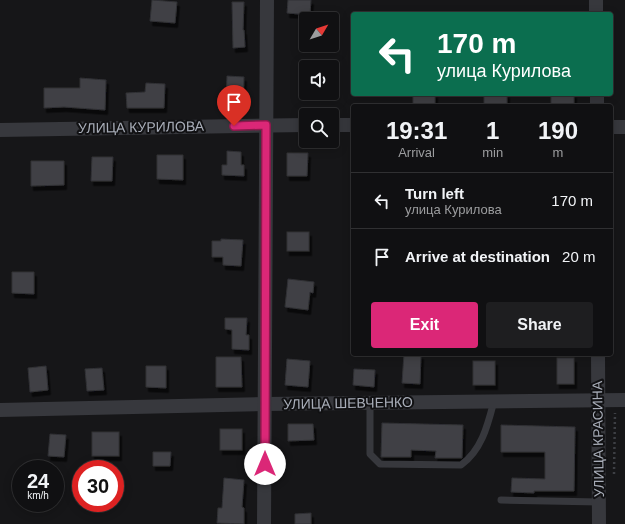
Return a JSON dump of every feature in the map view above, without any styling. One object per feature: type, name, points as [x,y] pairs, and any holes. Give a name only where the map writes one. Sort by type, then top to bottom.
[{"type":"street","points":[[264,524],[267,0]]},
{"type":"street","points":[[596,0],[596,12]]},
{"type":"street","name":"УЛИЦА КУРИЛОВА","points":[[0,130],[299,125]]},
{"type":"street","points":[[339,125],[351,126]]},
{"type":"street","points":[[613,127],[625,127]]},
{"type":"street","name":"УЛИЦА КРАСИНА","points":[[598,356],[599,524]]},
{"type":"street","name":"УЛИЦА ШЕВЧЕНКО","points":[[0,410],[370,402],[620,400]]},
{"type":"lane","points":[[370,402],[370,454],[380,464],[461,465],[470,459],[485,432],[494,401]]},
{"type":"lane","points":[[501,500],[599,502]]},
{"type":"path","points":[[614,478],[620,400]]},
{"type":"building","points":[[152,0],[177,2],[175,23],[150,21]]},
{"type":"building","points":[[288,0],[311,0],[310,12],[299,12],[299,14],[287,13]]},
{"type":"building","points":[[232,2],[244,2],[243,30],[245,47],[233,48]]},
{"type":"building","points":[[227,76],[244,77],[243,107],[226,106]]},
{"type":"building","points":[[80,78],[106,80],[105,110],[64,107],[44,108],[44,88],[80,88]]},
{"type":"building","points":[[146,83],[165,84],[164,108],[127,108],[126,93],[145,92]]},
{"type":"building","points":[[413,96],[435,96],[435,104],[413,104]]},
{"type":"building","points":[[484,96],[507,96],[507,104],[484,104]]},
{"type":"building","points":[[551,96],[574,96],[574,104],[551,104]]},
{"type":"building","points":[[227,151],[241,152],[241,165],[244,165],[244,176],[222,175],[222,165],[227,165]]},
{"type":"building","points":[[287,153],[308,153],[307,176],[287,176]]},
{"type":"building","points":[[157,155],[183,155],[183,180],[157,179]]},
{"type":"building","points":[[92,157],[113,157],[112,181],[91,181]]},
{"type":"building","points":[[31,161],[64,161],[64,185],[31,186]]},
{"type":"building","points":[[287,232],[309,232],[309,251],[287,251]]},
{"type":"building","points":[[221,239],[243,240],[241,266],[223,265],[223,257],[212,257],[212,241],[221,241]]},
{"type":"building","points":[[12,272],[34,272],[34,294],[12,293]]},
{"type":"building","points":[[288,279],[314,282],[313,293],[310,292],[308,310],[285,307]]},
{"type":"building","points":[[225,318],[247,318],[246,335],[249,335],[249,350],[232,349],[232,330],[225,329]]},
{"type":"building","points":[[404,356],[421,356],[420,384],[402,383]]},
{"type":"building","points":[[216,357],[241,357],[242,387],[216,387]]},
{"type":"building","points":[[557,358],[574,358],[574,384],[557,384]]},
{"type":"building","points":[[287,359],[310,361],[308,387],[285,385]]},
{"type":"building","points":[[473,361],[495,361],[495,385],[473,385]]},
{"type":"building","points":[[46,366],[48,390],[30,392],[28,368]]},
{"type":"building","points":[[146,366],[166,366],[166,388],[146,387]]},
{"type":"building","points":[[102,368],[104,390],[87,391],[85,369]]},
{"type":"building","points":[[354,369],[375,370],[374,387],[353,385]]},
{"type":"building","points":[[382,423],[463,425],[462,458],[435,458],[436,451],[411,450],[411,457],[381,457]]},
{"type":"building","points":[[288,424],[313,424],[314,440],[288,441]]},
{"type":"building","points":[[501,425],[575,427],[574,491],[534,491],[534,493],[511,492],[512,478],[545,479],[545,452],[501,452]]},
{"type":"building","points":[[220,429],[242,429],[242,450],[220,450]]},
{"type":"building","points":[[92,432],[119,432],[119,456],[92,456]]},
{"type":"building","points":[[50,434],[66,435],[64,457],[48,456]]},
{"type":"building","points":[[153,452],[171,452],[170,466],[153,466]]},
{"type":"building","points":[[224,478],[244,480],[242,507],[244,508],[244,524],[217,523],[218,508],[222,508]]},
{"type":"building","points":[[311,513],[311,524],[295,524],[295,514]]},
{"type":"route","points":[[234,126],[266,125],[265,464]]}]
